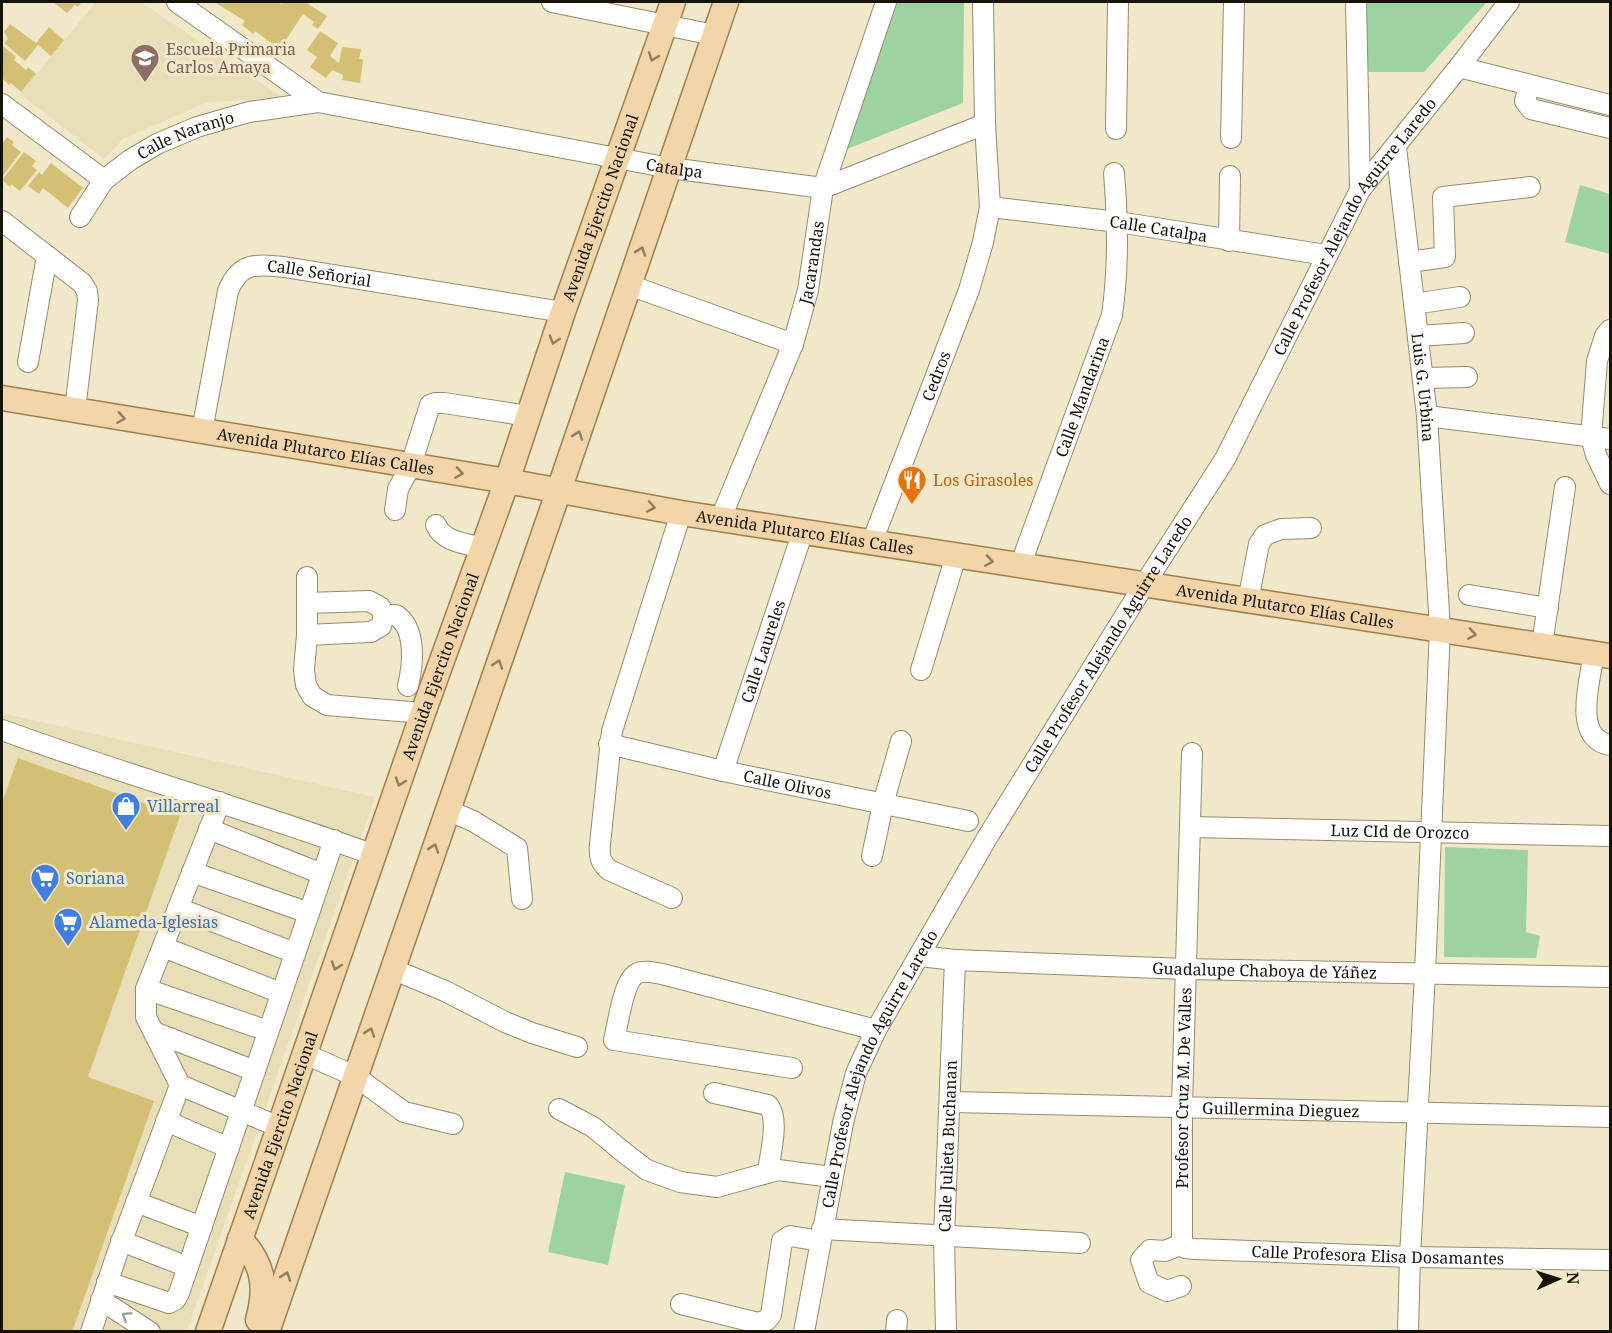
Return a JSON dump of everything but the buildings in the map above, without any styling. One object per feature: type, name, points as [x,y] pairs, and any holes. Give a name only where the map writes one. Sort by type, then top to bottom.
[{"type":"main road","name":"Avenida Ejercito Nacional","points":[[208,1332],[423,713],[507,481],[563,312],[672,2]]},
{"type":"main road","points":[[267,1332],[726,2]]},
{"type":"main road","name":"Avenida Plutarco Elías Calles","points":[[2,398],[507,481],[681,513],[1602,655]]},
{"type":"main road","points":[[240,1239],[252,1254],[262,1277],[264,1293],[256,1332]]},
{"type":"street","points":[[177,2],[318,102]]},
{"type":"street","points":[[552,2],[714,35]]},
{"type":"street","name":"Jacarandas","points":[[721,518],[793,344],[808,290],[823,188],[886,2]]},
{"type":"street","name":"Cedros","points":[[872,542],[969,290],[983,242],[990,207],[985,124],[983,2]]},
{"type":"street","points":[[1116,129],[1118,2]]},
{"type":"street","points":[[1231,138],[1234,2]]},
{"type":"street","points":[[1356,2],[1360,190]]},
{"type":"street","name":"Calle Profesor Alejando Aguirre Laredo","points":[[804,1332],[832,1177],[856,1074],[876,1030],[994,828],[1225,459],[1360,190],[1509,2]]},
{"type":"street","points":[[1459,67],[1611,105]]},
{"type":"street","points":[[1529,85],[1525,101],[1531,109],[1611,128]]},
{"type":"street","name":"Catalpa","points":[[318,102],[670,168],[823,188],[985,124]]},
{"type":"street","name":"Calle Naranjo","points":[[80,217],[104,180],[130,160],[157,144],[197,127],[249,112],[318,102]]},
{"type":"street","points":[[2,104],[104,180]]},
{"type":"street","name":"Luis G. Urbina","points":[[1396,147],[1427,416],[1440,629],[1408,1332]]},
{"type":"street","name":"Calle Mandarina","points":[[1020,566],[1112,315],[1116,286],[1118,222],[1114,173]]},
{"type":"street","points":[[1229,241],[1230,176]]},
{"type":"street","points":[[1409,261],[1445,257],[1443,196],[1530,187]]},
{"type":"street","name":"Calle Catalpa","points":[[990,207],[1118,222],[1326,255]]},
{"type":"street","points":[[2,221],[82,283],[87,291],[87,316],[75,411]]},
{"type":"street","points":[[28,362],[47,256]]},
{"type":"street","name":"Calle Señorial","points":[[202,431],[228,291],[233,279],[248,267],[263,265],[284,267],[563,312]]},
{"type":"street","points":[[629,285],[793,344]]},
{"type":"street","points":[[1414,304],[1461,297]]},
{"type":"street","points":[[1611,330],[1605,336],[1597,361],[1601,438],[1596,455],[1611,484]]},
{"type":"street","points":[[1418,336],[1464,333]]},
{"type":"street","points":[[1423,378],[1467,377]]},
{"type":"street","points":[[395,510],[398,489],[411,465],[429,405],[435,403],[528,416]]},
{"type":"street","points":[[1427,416],[1601,438]]},
{"type":"street","points":[[1542,645],[1565,487]]},
{"type":"street","points":[[672,898],[609,870],[602,864],[599,857],[612,731],[681,513]]},
{"type":"street","points":[[436,525],[439,532],[447,538],[483,548]]},
{"type":"street","points":[[1248,601],[1259,544],[1265,535],[1281,529],[1311,528]]},
{"type":"street","name":"Calle Laureles","points":[[723,771],[803,531]]},
{"type":"street","points":[[921,670],[956,556]]},
{"type":"street","points":[[307,578],[307,635],[304,670],[306,685],[312,696],[327,705],[423,713]]},
{"type":"street","points":[[1469,595],[1548,608]]},
{"type":"street","points":[[307,603],[369,601],[380,607],[384,615],[381,626],[371,632],[307,635]]},
{"type":"street","points":[[384,615],[396,615],[407,626],[411,663],[408,686]]},
{"type":"street","points":[[1602,655],[1586,722],[1590,733],[1596,740],[1611,745]]},
{"type":"street","points":[[2,730],[374,855]]},
{"type":"street","points":[[872,856],[883,804],[901,741]]},
{"type":"street","name":"Calle Olivos","points":[[609,744],[723,771],[968,821]]},
{"type":"street","name":"Profesor Cruz M. De Valles","points":[[1182,1244],[1182,1106],[1191,753]]},
{"type":"street","points":[[220,802],[146,989],[146,1017],[180,1085],[279,1127]]},
{"type":"street","points":[[447,810],[473,821],[517,848],[522,899]]},
{"type":"street","name":"Luz CId de Orozco","points":[[1190,827],[1611,836]]},
{"type":"street","points":[[209,829],[322,874]]},
{"type":"street","points":[[104,1291],[169,1303],[175,1300],[179,1293],[334,840]]},
{"type":"street","points":[[192,872],[309,913]]},
{"type":"street","points":[[178,908],[295,953]]},
{"type":"street","points":[[163,947],[281,993]]},
{"type":"street","name":"Guadalupe Chaboya de Yáñez","points":[[920,956],[955,960],[1185,969],[1611,977]]},
{"type":"street","name":"Calle Julieta Buchanan","points":[[945,1332],[944,1237],[955,960]]},
{"type":"street","points":[[392,969],[445,991],[514,1026],[577,1047]]},
{"type":"street","points":[[792,1068],[614,1040],[626,991],[632,978],[638,973],[645,972],[662,974],[876,1030]]},
{"type":"street","points":[[146,989],[268,1031]]},
{"type":"street","points":[[154,1032],[255,1071]]},
{"type":"street","points":[[305,1054],[355,1076],[404,1112],[453,1124]]},
{"type":"street","points":[[91,1332],[121,1242],[180,1085]]},
{"type":"street","points":[[714,1094],[768,1105],[772,1110],[774,1124],[768,1172]]},
{"type":"street","name":"Guillermina Dieguez","points":[[951,1102],[1611,1117]]},
{"type":"street","points":[[559,1109],[593,1126],[647,1170],[680,1182],[717,1187],[778,1170],[832,1177]]},
{"type":"street","points":[[166,1121],[229,1148]]},
{"type":"street","points":[[136,1202],[202,1227]]},
{"type":"street","points":[[681,1304],[758,1323],[767,1320],[771,1314],[782,1241],[790,1236],[944,1237],[1080,1243]]},
{"type":"street","points":[[121,1242],[188,1267]]},
{"type":"street","points":[[1181,1286],[1167,1291],[1149,1283],[1141,1260],[1150,1250],[1165,1251],[1182,1244]]},
{"type":"street","name":"Calle Profesora Elisa Dosamantes","points":[[1182,1244],[1189,1249],[1410,1257],[1611,1260]]},
{"type":"street","points":[[104,1291],[150,1332]]},
{"type":"shaded area","name":"Escuela Primaria Carlos Amaya","points":[[96,2],[141,2],[282,97],[205,103],[123,139],[104,159],[20,94]]},
{"type":"shaded area","name":"Alameda-Iglesias","points":[[2,713],[375,797],[187,1331],[2,1332]]},
{"type":"green space","points":[[896,2],[964,2],[963,103],[847,149]]},
{"type":"green space","points":[[1364,2],[1487,2],[1424,72],[1366,72]]},
{"type":"green space","points":[[1580,185],[1610,194],[1610,254],[1565,242]]},
{"type":"green space","points":[[1445,847],[1528,850],[1526,932],[1540,936],[1536,958],[1444,957]]},
{"type":"green space","points":[[565,1172],[625,1185],[608,1265],[548,1252]]},
{"type":"place","name":"Escuela Primaria Carlos Amaya","points":[[145,84]]},
{"type":"place","name":"Los Girasoles","points":[[912,506]]},
{"type":"place","name":"Villarreal","points":[[126,832]]},
{"type":"place","name":"Soriana","points":[[45,904]]},
{"type":"place","name":"Alameda-Iglesias","points":[[68,948]]}]
